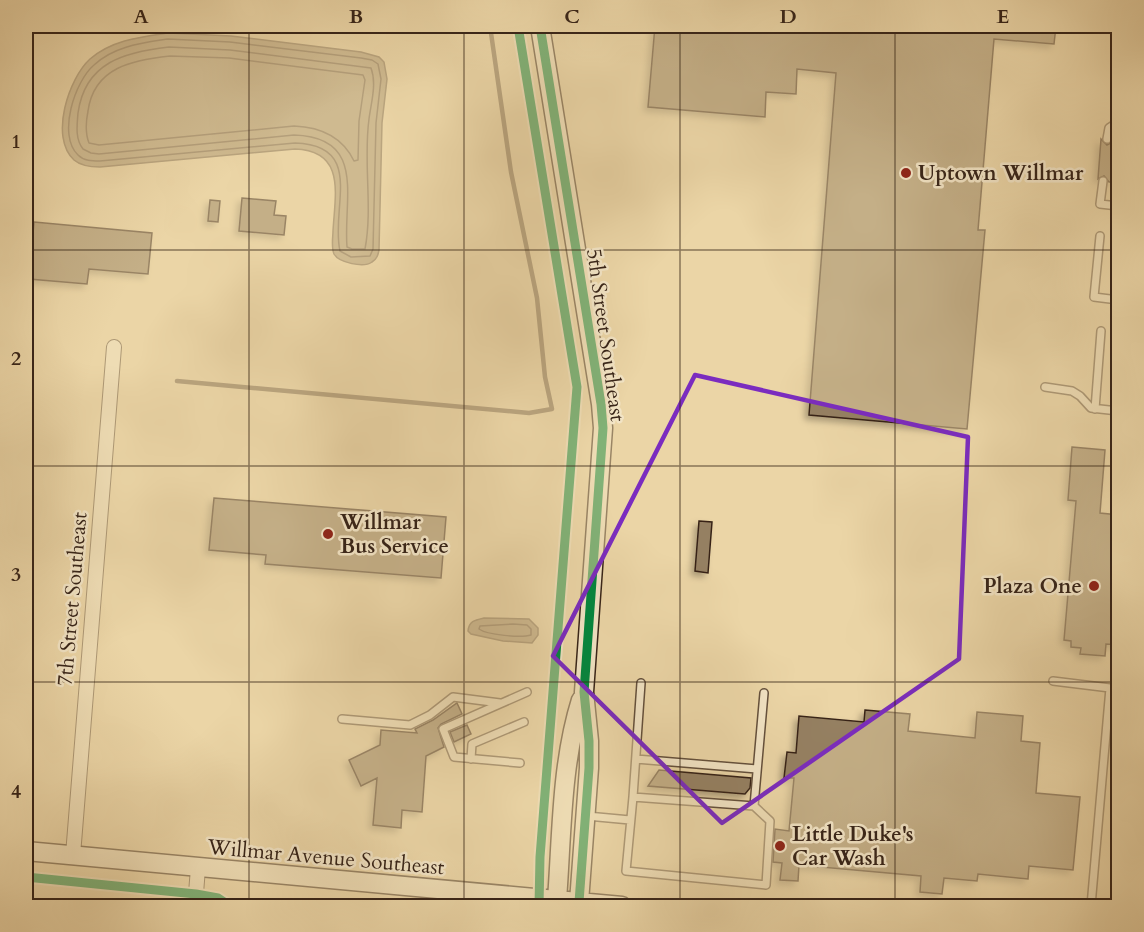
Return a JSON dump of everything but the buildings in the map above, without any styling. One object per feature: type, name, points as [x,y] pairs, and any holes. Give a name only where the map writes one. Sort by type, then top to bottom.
[{"type":"street","name":"5th Street Southeast","points":[[540,26],[602,412],[600,487],[584,692],[589,741],[579,903]]},
{"type":"street","name":"7th Street Southeast","points":[[73,855],[114,347]]},
{"type":"street","name":"5th Street Southeast","points":[[557,900],[567,760],[575,720],[584,692]]},
{"type":"street","name":"Willmar Avenue Southeast","points":[[26,851],[622,906]]},
{"type":"street","points":[[195,906],[198,868]]},
{"type":"lane","points":[[1107,139],[1109,128],[1119,122]]},
{"type":"lane","points":[[1102,182],[1100,204],[1119,206]]},
{"type":"lane","points":[[1100,236],[1094,297],[1119,300]]},
{"type":"lane","points":[[1095,409],[1101,331]]},
{"type":"lane","points":[[1045,387],[1072,391],[1080,396],[1086,405],[1095,409],[1119,411]]},
{"type":"lane","points":[[1053,681],[1119,689]]},
{"type":"lane","points":[[633,797],[754,806],[770,821],[766,885],[626,872],[641,683]]},
{"type":"lane","points":[[1091,906],[1110,688]]},
{"type":"lane","points":[[520,763],[454,757],[443,729],[527,692]]},
{"type":"lane","points":[[754,806],[764,693]]},
{"type":"lane","points":[[342,719],[410,725],[430,715],[453,697],[500,704]]},
{"type":"lane","points":[[471,759],[472,744],[524,722]]},
{"type":"lane","points":[[636,759],[757,769]]},
{"type":"lane","points":[[585,816],[630,820]]},
{"type":"highlighted area","points":[[695,375],[968,437],[959,659],[722,823],[553,656]]},
{"type":"water","points":[[168,33],[231,36],[361,52],[379,57],[384,62],[387,79],[382,123],[379,250],[374,261],[363,265],[352,264],[341,260],[334,254],[332,245],[334,177],[323,157],[311,152],[295,149],[100,167],[86,166],[74,160],[67,150],[63,137],[63,123],[69,93],[82,68],[90,59],[117,43]]},
{"type":"water","points":[[484,618],[529,619],[538,628],[538,635],[532,643],[503,641],[471,634],[468,631],[471,623]]},
{"type":"waterway","points":[[177,381],[529,413],[552,409],[545,377],[537,298],[511,172],[490,26]]},
{"type":"cycle path","points":[[518,26],[577,387],[540,857],[539,906]]},
{"type":"cycle path","points":[[540,26],[603,428],[584,692],[589,768],[579,902]]},
{"type":"cycle path","points":[[26,877],[196,894],[218,898],[230,906]]},
{"type":"place","name":"Uptown Willmar","points":[[906,173]]},
{"type":"place","name":"Willmar Bus Service","points":[[328,534]]},
{"type":"place","name":"Plaza One","points":[[1094,586]]},
{"type":"place","name":"Little Duke's Car Wash","points":[[780,846]]}]
